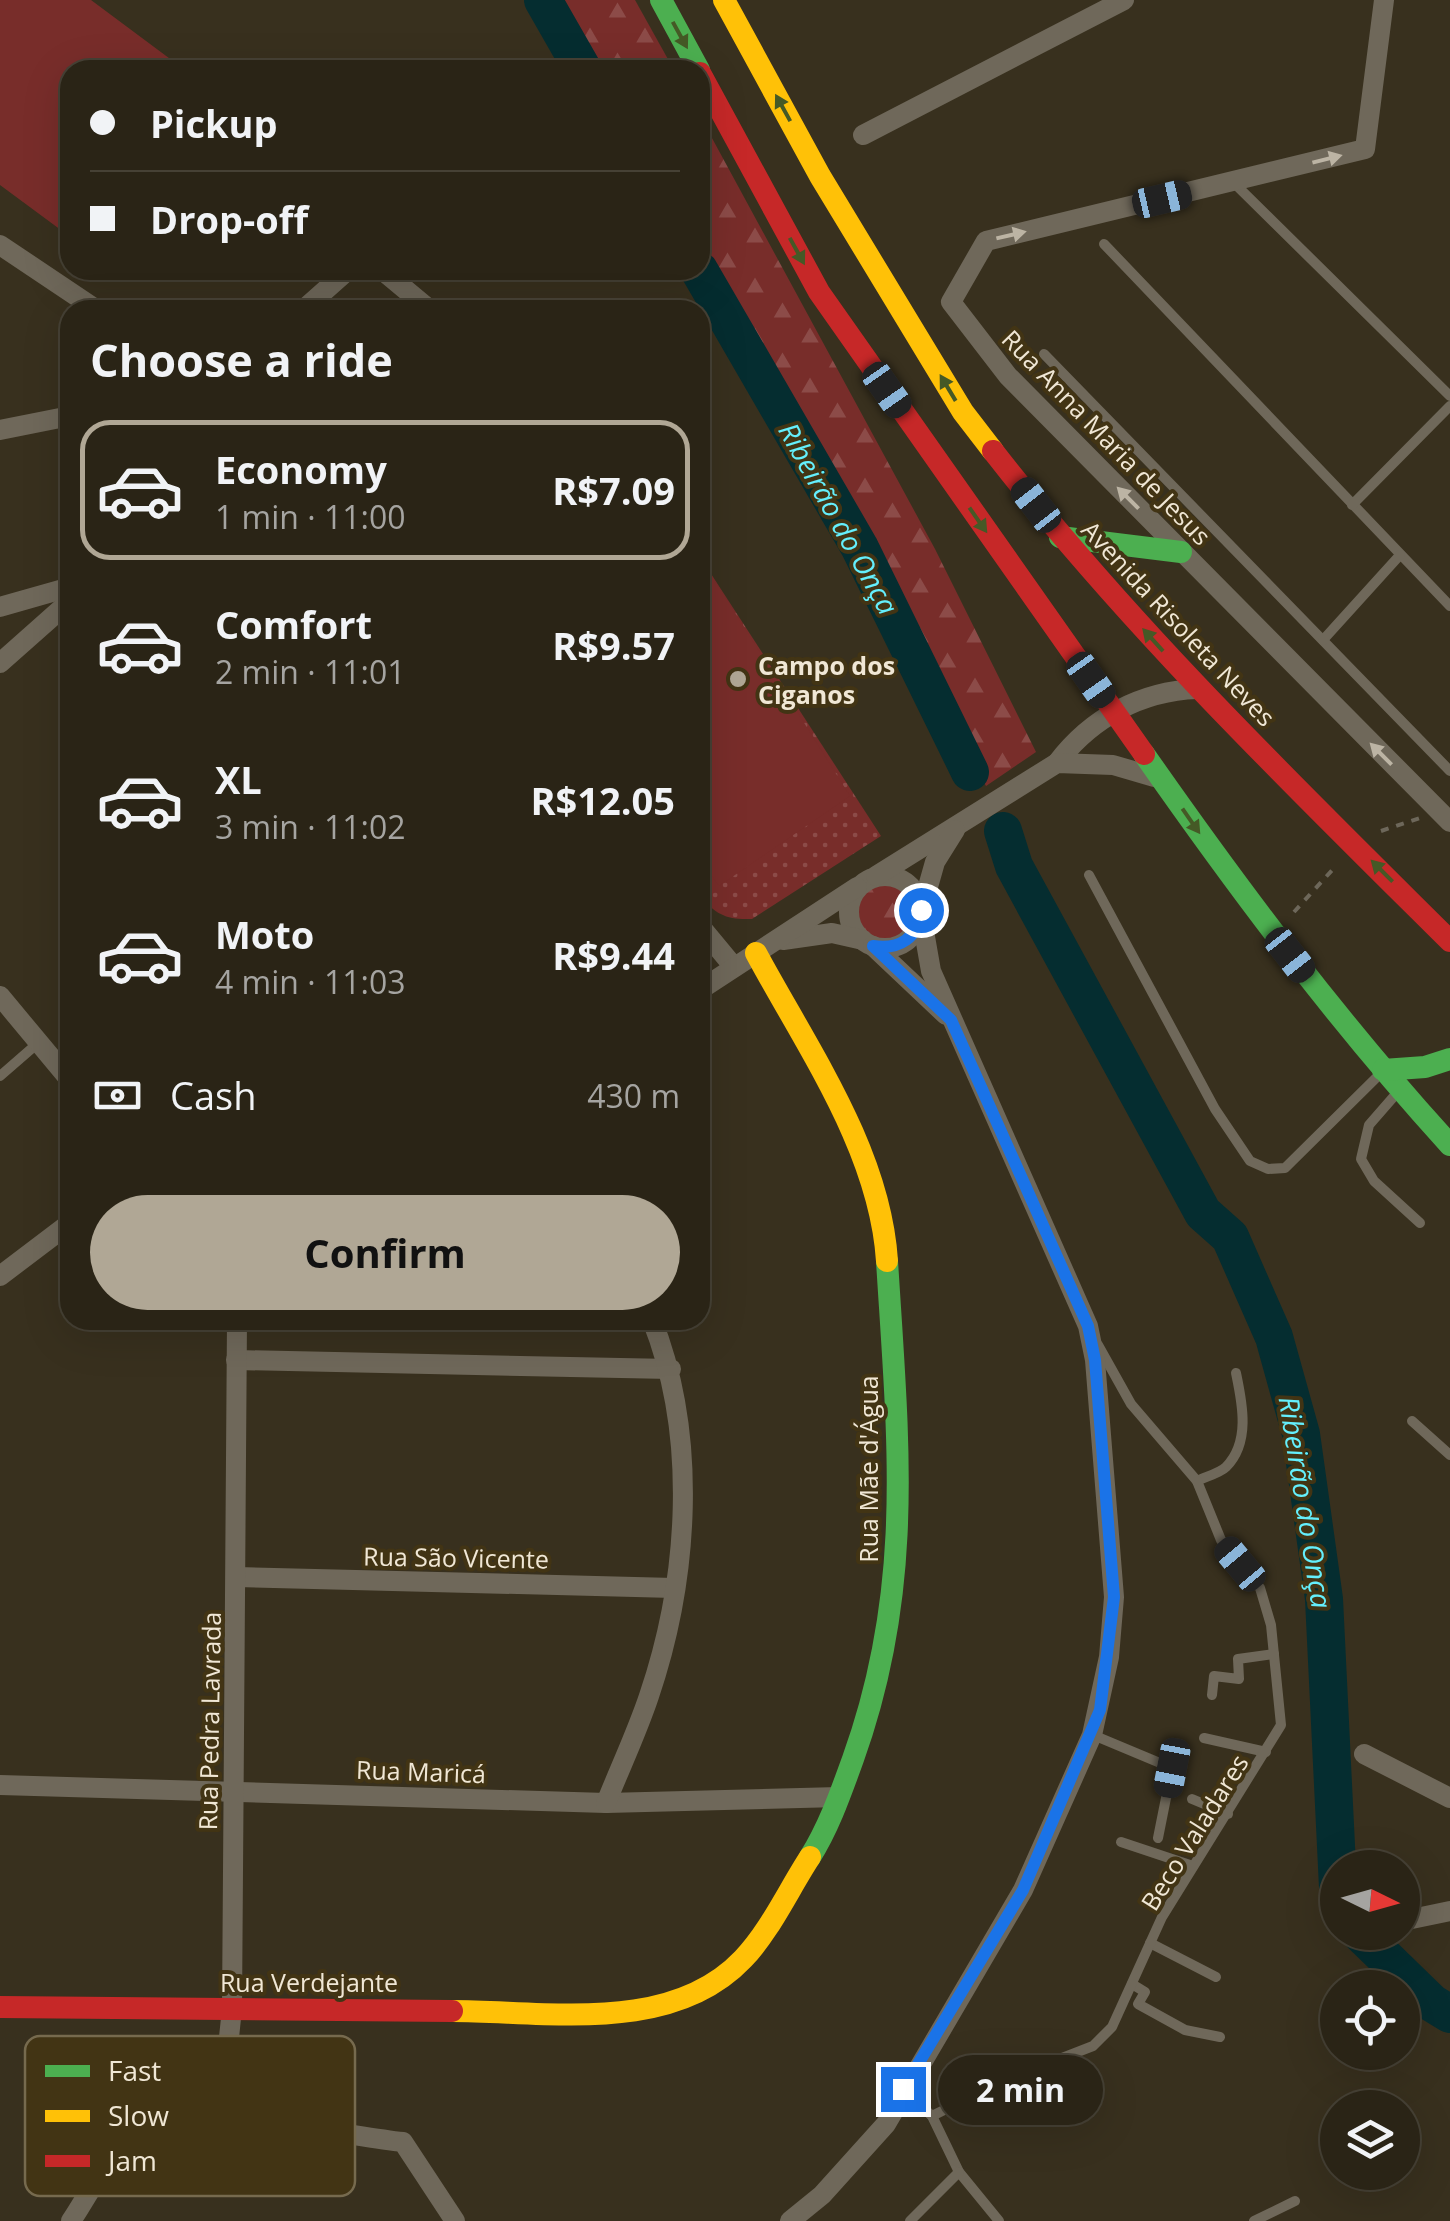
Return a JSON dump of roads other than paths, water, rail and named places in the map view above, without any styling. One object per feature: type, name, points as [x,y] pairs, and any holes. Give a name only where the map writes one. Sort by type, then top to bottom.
[{"type":"main road","points":[[660,0],[693,60]]},
{"type":"main road","name":"Avenida Risoleta Neves","points":[[724,0],[820,176],[962,412],[1060,536],[1198,688],[1448,934]]},
{"type":"main road","points":[[710,91],[819,292],[1114,713],[1239,890],[1383,1070],[1450,1144]]},
{"type":"main road","points":[[1060,536],[1181,552]]},
{"type":"main road","name":"Rua Mãe d'Água","points":[[618,2012],[676,2005],[743,1960],[820,1843],[877,1692],[896,1592],[901,1493],[885,1228],[854,1136],[763,947]]},
{"type":"main road","points":[[1383,1070],[1425,1067],[1450,1059]]},
{"type":"main road","name":"Rua Verdejante","points":[[0,2008],[618,2012]]},
{"type":"street","points":[[863,134],[1124,0]]},
{"type":"street","name":"Rua Anna Maria de Jesus","points":[[1384,0],[1365,150],[986,241],[951,302],[1008,376],[1450,822]]},
{"type":"street","points":[[0,245],[81,300]]},
{"type":"street","points":[[315,300],[337,280]]},
{"type":"street","points":[[394,280],[418,300]]},
{"type":"street","points":[[0,430],[60,418]]},
{"type":"street","points":[[0,607],[60,591]]},
{"type":"street","points":[[0,663],[60,609]]},
{"type":"street","points":[[710,983],[1048,767],[1072,743],[1114,713],[1153,695],[1198,688]]},
{"type":"street","points":[[1048,767],[1114,764],[1162,780]]},
{"type":"street","points":[[763,947],[832,933],[868,943],[896,946],[906,941],[921,912],[935,862],[967,817]]},
{"type":"street","points":[[790,2221],[822,2195],[886,2124],[903,2089],[1023,1890],[1092,1735],[1109,1657],[1114,1597],[1095,1360],[1088,1326],[951,1020],[931,971],[921,912],[907,883],[869,880]]},
{"type":"street","points":[[869,880],[849,912],[850,922],[951,1020]]},
{"type":"street","points":[[710,938],[734,967]]},
{"type":"street","points":[[0,996],[60,1068]]},
{"type":"street","points":[[0,1276],[60,1231]]},
{"type":"street","name":"Rua Pedra Lavrada","points":[[229,2036],[237,1330]]},
{"type":"street","points":[[606,1803],[650,1694],[674,1588],[682,1479],[671,1369],[656,1330]]},
{"type":"street","points":[[236,1360],[671,1369]]},
{"type":"street","name":"Rua São Vicente","points":[[236,1577],[674,1588]]},
{"type":"street","points":[[1364,1754],[1450,1798]]},
{"type":"street","name":"Rua Maricá","points":[[0,1785],[232,1788],[606,1803],[839,1797]]},
{"type":"street","points":[[1420,1917],[1450,1911]]},
{"type":"street","points":[[355,2137],[403,2142],[455,2221]]},
{"type":"street","points":[[71,2221],[89,2196]]},
{"type":"lane","points":[[1233,182],[1450,396]]},
{"type":"lane","points":[[1104,244],[1450,606]]},
{"type":"lane","points":[[1044,354],[1450,771]]},
{"type":"lane","points":[[1352,504],[1450,406]]},
{"type":"lane","points":[[1322,640],[1400,555]]},
{"type":"lane","points":[[1089,875],[1215,1109],[1250,1161],[1268,1168],[1285,1168],[1383,1070]]},
{"type":"lane","points":[[0,1076],[39,1042]]},
{"type":"lane","points":[[1400,1089],[1369,1125],[1361,1159],[1374,1181],[1420,1223]]},
{"type":"lane","name":"Beco Valadares","points":[[932,2116],[998,2082],[1093,2046],[1112,2027],[1150,1943],[1193,1866],[1281,1725],[1274,1654],[1260,1588],[1221,1540],[1197,1481],[1131,1404],[1088,1326]]},
{"type":"lane","points":[[1197,1481],[1226,1467],[1236,1448],[1245,1415],[1236,1373]]},
{"type":"lane","points":[[1412,1421],[1450,1455]]},
{"type":"lane","points":[[1212,1695],[1214,1676],[1240,1679],[1238,1659],[1274,1654]]},
{"type":"lane","points":[[1092,1735],[1172,1768],[1158,1838]]},
{"type":"lane","points":[[1204,1738],[1266,1752]]},
{"type":"lane","points":[[1192,1798],[1228,1814]]},
{"type":"lane","points":[[1122,1842],[1193,1866]]},
{"type":"lane","points":[[1150,1943],[1216,1977]]},
{"type":"lane","points":[[1132,1984],[1146,1992],[1138,2004],[1185,2030],[1220,2038]]},
{"type":"lane","points":[[903,2089],[932,2116],[958,2172],[999,2221]]},
{"type":"lane","points":[[910,2221],[958,2172]]},
{"type":"lane","points":[[1254,2221],[1295,2200]]},
{"type":"waterway","name":"Ribeirão do Onça","points":[[543,0],[577,60]]},
{"type":"waterway","name":"Ribeirão do Onça","points":[[705,280],[860,548],[970,772]]},
{"type":"waterway","name":"Ribeirão do Onça","points":[[1003,831],[1014,866],[1203,1213],[1230,1237],[1274,1337],[1301,1434],[1324,1599],[1336,1850]]},
{"type":"waterway","name":"Ribeirão do Onça","points":[[1378,1950],[1432,2003],[1450,2014]]},
{"type":"place","name":"Campo dos Ciganos","points":[[738,679]]}]
